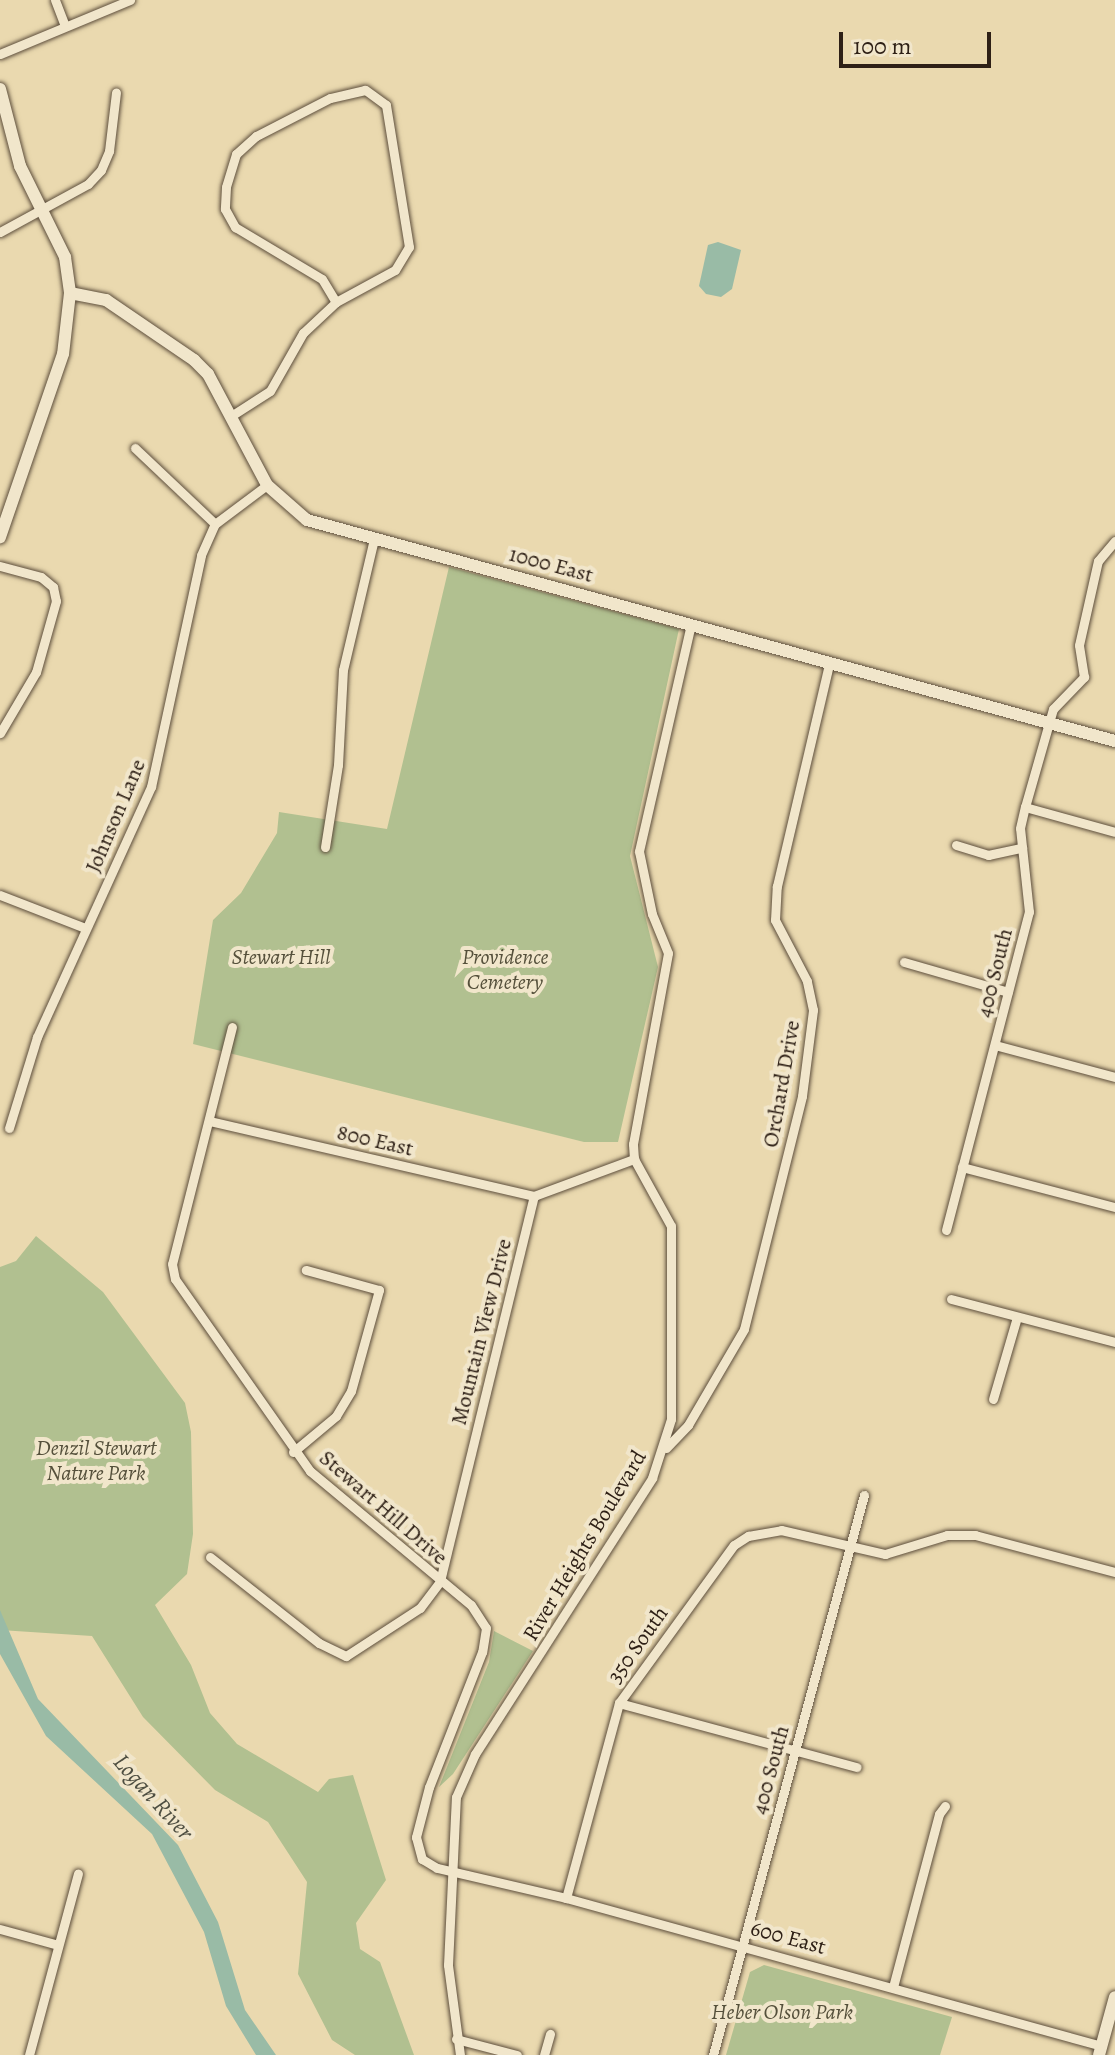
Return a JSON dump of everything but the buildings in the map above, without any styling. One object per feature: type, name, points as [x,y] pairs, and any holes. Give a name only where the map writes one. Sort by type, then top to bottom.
[{"type":"street","points":[[55,0],[65,26]]},
{"type":"street","points":[[0,54],[130,0]]},
{"type":"street","points":[[231,416],[270,391],[303,333],[336,302],[395,270],[409,247],[394,133],[386,105],[365,90],[330,98],[256,136],[236,154],[226,187],[225,209],[235,227],[322,279],[336,302]]},
{"type":"street","points":[[0,232],[88,184],[101,170],[109,151],[116,92]]},
{"type":"street","points":[[0,537],[63,354],[70,293],[65,257],[40,212],[20,166],[1,96]]},
{"type":"street","name":"1000 East","points":[[70,293],[106,300],[194,360],[231,416],[267,485],[307,520],[1115,741]]},
{"type":"street","points":[[135,448],[215,524],[267,485]]},
{"type":"street","name":"Johnson Lane","points":[[9,1128],[37,1037],[151,787],[201,555],[215,524]]},
{"type":"street","points":[[325,847],[338,765],[343,670],[374,539]]},
{"type":"street","name":"400 South","points":[[946,1230],[1031,897],[1022,848],[1025,807],[1047,724],[1057,701],[1084,677],[1079,645],[1098,561],[1115,541]]},
{"type":"street","points":[[0,566],[41,577],[53,587],[56,601],[36,672],[0,733]]},
{"type":"street","points":[[534,1196],[634,1159],[668,953],[652,914],[639,851],[691,624]]},
{"type":"street","name":"Orchard Drive","points":[[666,1448],[688,1425],[744,1329],[802,1096],[813,1010],[807,981],[775,920],[777,886],[829,664]]},
{"type":"street","points":[[1025,807],[1115,832]]},
{"type":"street","points":[[956,845],[988,855],[1022,848]]},
{"type":"street","points":[[0,895],[85,928]]},
{"type":"street","points":[[904,962],[1008,992]]},
{"type":"street","name":"Stewart Hill Drive","points":[[232,1027],[172,1264],[175,1279],[293,1452],[480,1614],[486,1628],[416,1837],[422,1859],[449,1871]]},
{"type":"street","points":[[995,1045],[1115,1077]]},
{"type":"street","name":"800 East","points":[[209,1121],[534,1196]]},
{"type":"street","name":"River Heights Boulevard","points":[[460,2055],[448,1965],[449,1871],[451,1821],[464,1773],[652,1478],[666,1448],[671,1419],[671,1226],[634,1159]]},
{"type":"street","points":[[962,1167],[1115,1207]]},
{"type":"street","name":"Mountain View Drive","points":[[440,1581],[534,1196]]},
{"type":"street","points":[[293,1452],[336,1416],[351,1391],[379,1290],[306,1270]]},
{"type":"street","points":[[951,1299],[1115,1342]]},
{"type":"street","points":[[993,1399],[1017,1317]]},
{"type":"street","name":"400 South","points":[[713,2055],[864,1495]]},
{"type":"street","name":"350 South","points":[[566,1898],[619,1703],[734,1545],[748,1536],[781,1530],[885,1554],[947,1535],[975,1535],[1115,1572]]},
{"type":"street","points":[[210,1557],[319,1643],[346,1656],[420,1608],[440,1581]]},
{"type":"street","points":[[619,1703],[857,1767]]},
{"type":"street","points":[[893,1987],[939,1814],[945,1806]]},
{"type":"street","name":"600 East","points":[[449,1871],[566,1898],[893,1987],[1100,2051],[1115,2050]]},
{"type":"street","points":[[29,2055],[78,1874]]},
{"type":"street","points":[[0,1929],[58,1945]]},
{"type":"street","points":[[1100,2051],[1115,1997]]},
{"type":"street","points":[[544,2055],[550,2034]]},
{"type":"street","points":[[456,2039],[517,2055]]},
{"type":"green space","name":"Providence Cemetery","points":[[449,567],[679,629],[630,856],[658,967],[618,1142],[584,1142],[193,1044],[213,920],[241,893],[277,833],[279,812],[387,829]]},
{"type":"green space","name":"Denzil Stewart Nature Park","points":[[36,1236],[103,1292],[185,1403],[191,1432],[193,1534],[187,1574],[155,1605],[191,1665],[210,1713],[237,1744],[318,1792],[329,1779],[353,1775],[386,1880],[356,1923],[360,1949],[380,1962],[414,2055],[355,2055],[332,2040],[298,1974],[307,1882],[268,1822],[215,1790],[143,1717],[92,1636],[0,1630],[0,1267],[16,1261]]},
{"type":"green space","points":[[494,1631],[533,1651],[453,1774],[439,1787],[489,1662]]},
{"type":"green space","name":"Heber Olson Park","points":[[764,1965],[952,2017],[940,2055],[726,2055],[750,1972]]},
{"type":"shaded area","points":[[718,242],[741,250],[732,289],[721,297],[706,294],[699,286],[708,245]]},
{"type":"shaded area","points":[[0,1610],[38,1699],[178,1845],[218,1922],[245,2010],[276,2055],[256,2055],[226,2006],[204,1932],[152,1834],[46,1736],[0,1654]]},
{"type":"park label","name":"Stewart Hill","points":[[281,958]]},
{"type":"water label","name":"Logan River","points":[[153,1797]]}]
